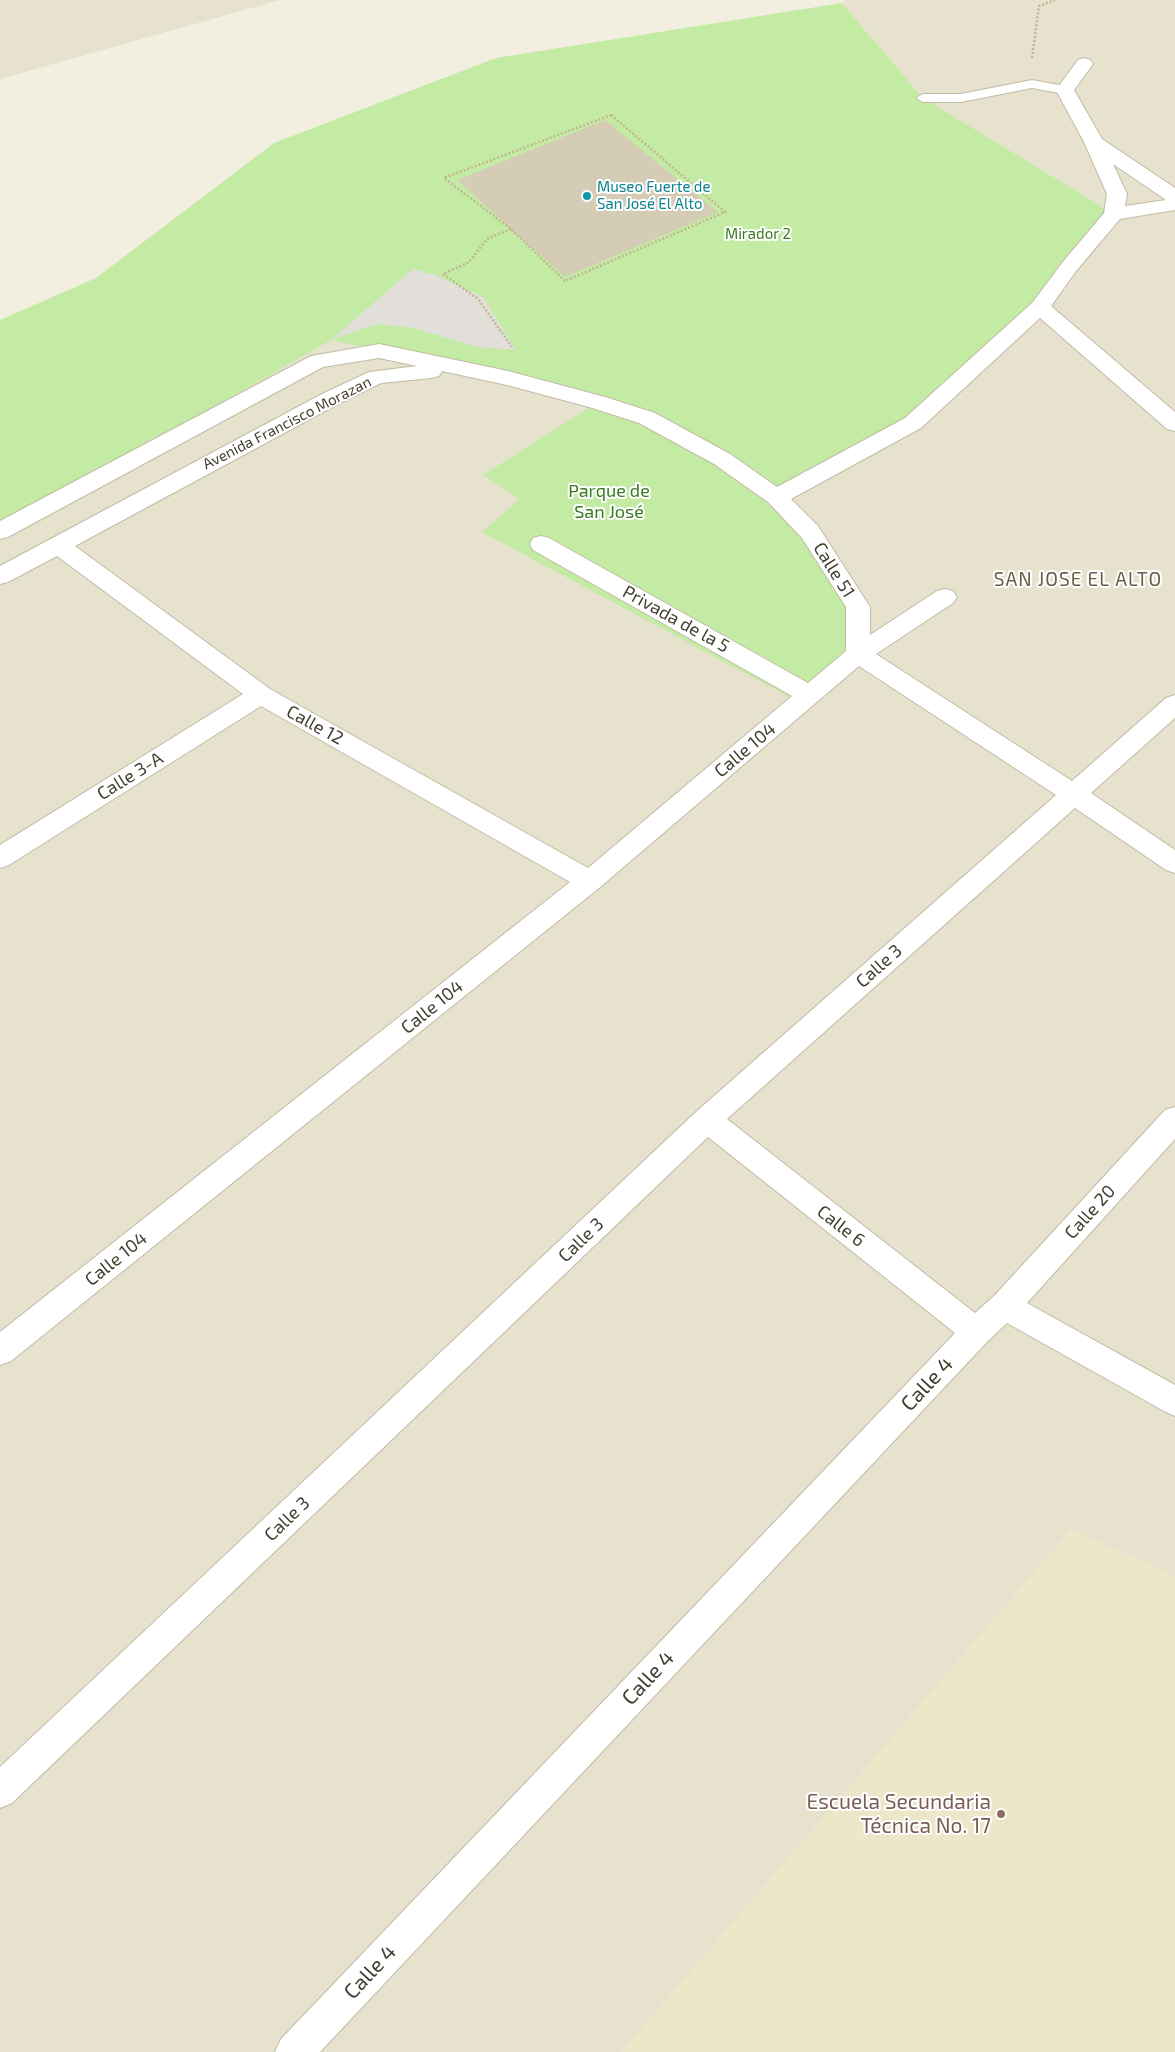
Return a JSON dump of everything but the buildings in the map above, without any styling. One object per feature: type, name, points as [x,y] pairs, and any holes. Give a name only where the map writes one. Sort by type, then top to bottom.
[{"type":"street","points":[[776,496],[913,423],[1040,307],[1069,267],[1114,214],[1117,194],[1094,142],[1065,90],[1084,64]]},
{"type":"street","points":[[1094,142],[1175,197]]},
{"type":"street","points":[[1114,214],[1175,204]]},
{"type":"street","points":[[1040,307],[1171,415]]},
{"type":"street","name":"Avenida Francisco Morazan","points":[[0,531],[318,361],[379,351],[458,368]]},
{"type":"street","name":"Calle 51","points":[[458,368],[508,378],[647,418],[722,459],[776,496],[810,532],[858,607],[858,654]]},
{"type":"street","name":"Avenida Francisco Morazan","points":[[0,576],[322,403],[376,376],[458,368]]},
{"type":"street","name":"Calle 12","points":[[57,544],[261,695],[590,881]]},
{"type":"street","name":"Privada de la 5","points":[[541,544],[810,695]]},
{"type":"street","name":"Calle 104","points":[[0,1351],[590,881],[858,654],[945,597]]},
{"type":"street","points":[[858,654],[1175,863]]},
{"type":"street","name":"Calle 3-A","points":[[0,858],[261,695]]},
{"type":"street","name":"Calle 3","points":[[0,1791],[707,1120],[1175,704]]},
{"type":"street","name":"Calle 20","points":[[1005,1306],[1175,1119]]},
{"type":"street","name":"Calle 6","points":[[707,1120],[976,1332]]},
{"type":"street","points":[[1005,1306],[1175,1401]]},
{"type":"street","name":"Calle 4","points":[[294,2052],[976,1332],[1005,1306]]},
{"type":"lane","points":[[923,98],[961,98],[1032,84],[1065,90]]},
{"type":"path","points":[[1032,84],[1032,48],[1039,6],[1054,0]]},
{"type":"path","points":[[611,115],[726,212],[565,281],[511,229],[444,178],[611,115]]},
{"type":"path","points":[[508,378],[515,351],[478,299],[443,274],[469,262],[487,239],[511,229]]},
{"type":"shaded area","points":[[0,0],[280,0],[0,79]]},
{"type":"shaded area","points":[[845,0],[1175,0],[1175,2052],[0,2052],[0,488],[331,340],[508,378],[1022,214],[842,3]]},
{"type":"shaded area","points":[[413,269],[435,275],[483,297],[516,350],[478,347],[413,328],[377,324],[331,340]]},
{"type":"shaded area","name":"Escuela Secundaria Técnica No. 17","points":[[1071,1529],[1175,1576],[1175,2052],[621,2052]]},
{"type":"green space","name":"Mirador 2","points":[[842,3],[923,98],[1114,214],[1040,307],[913,423],[776,497],[647,418],[508,378],[331,340],[0,529],[0,320],[96,278],[274,143],[496,58]]},
{"type":"green space","name":"Parque de San José","points":[[595,404],[638,418],[757,486],[809,533],[856,608],[855,655],[795,700],[482,532],[520,499],[483,475]]},
{"type":"place","name":"Museo Fuerte de San José El Alto","points":[[587,196]]},
{"type":"place","name":"Escuela Secundaria Técnica No. 17","points":[[1001,1814]]},
{"type":"district","name":"SAN JOSE EL ALTO","points":[[1078,580]]}]
